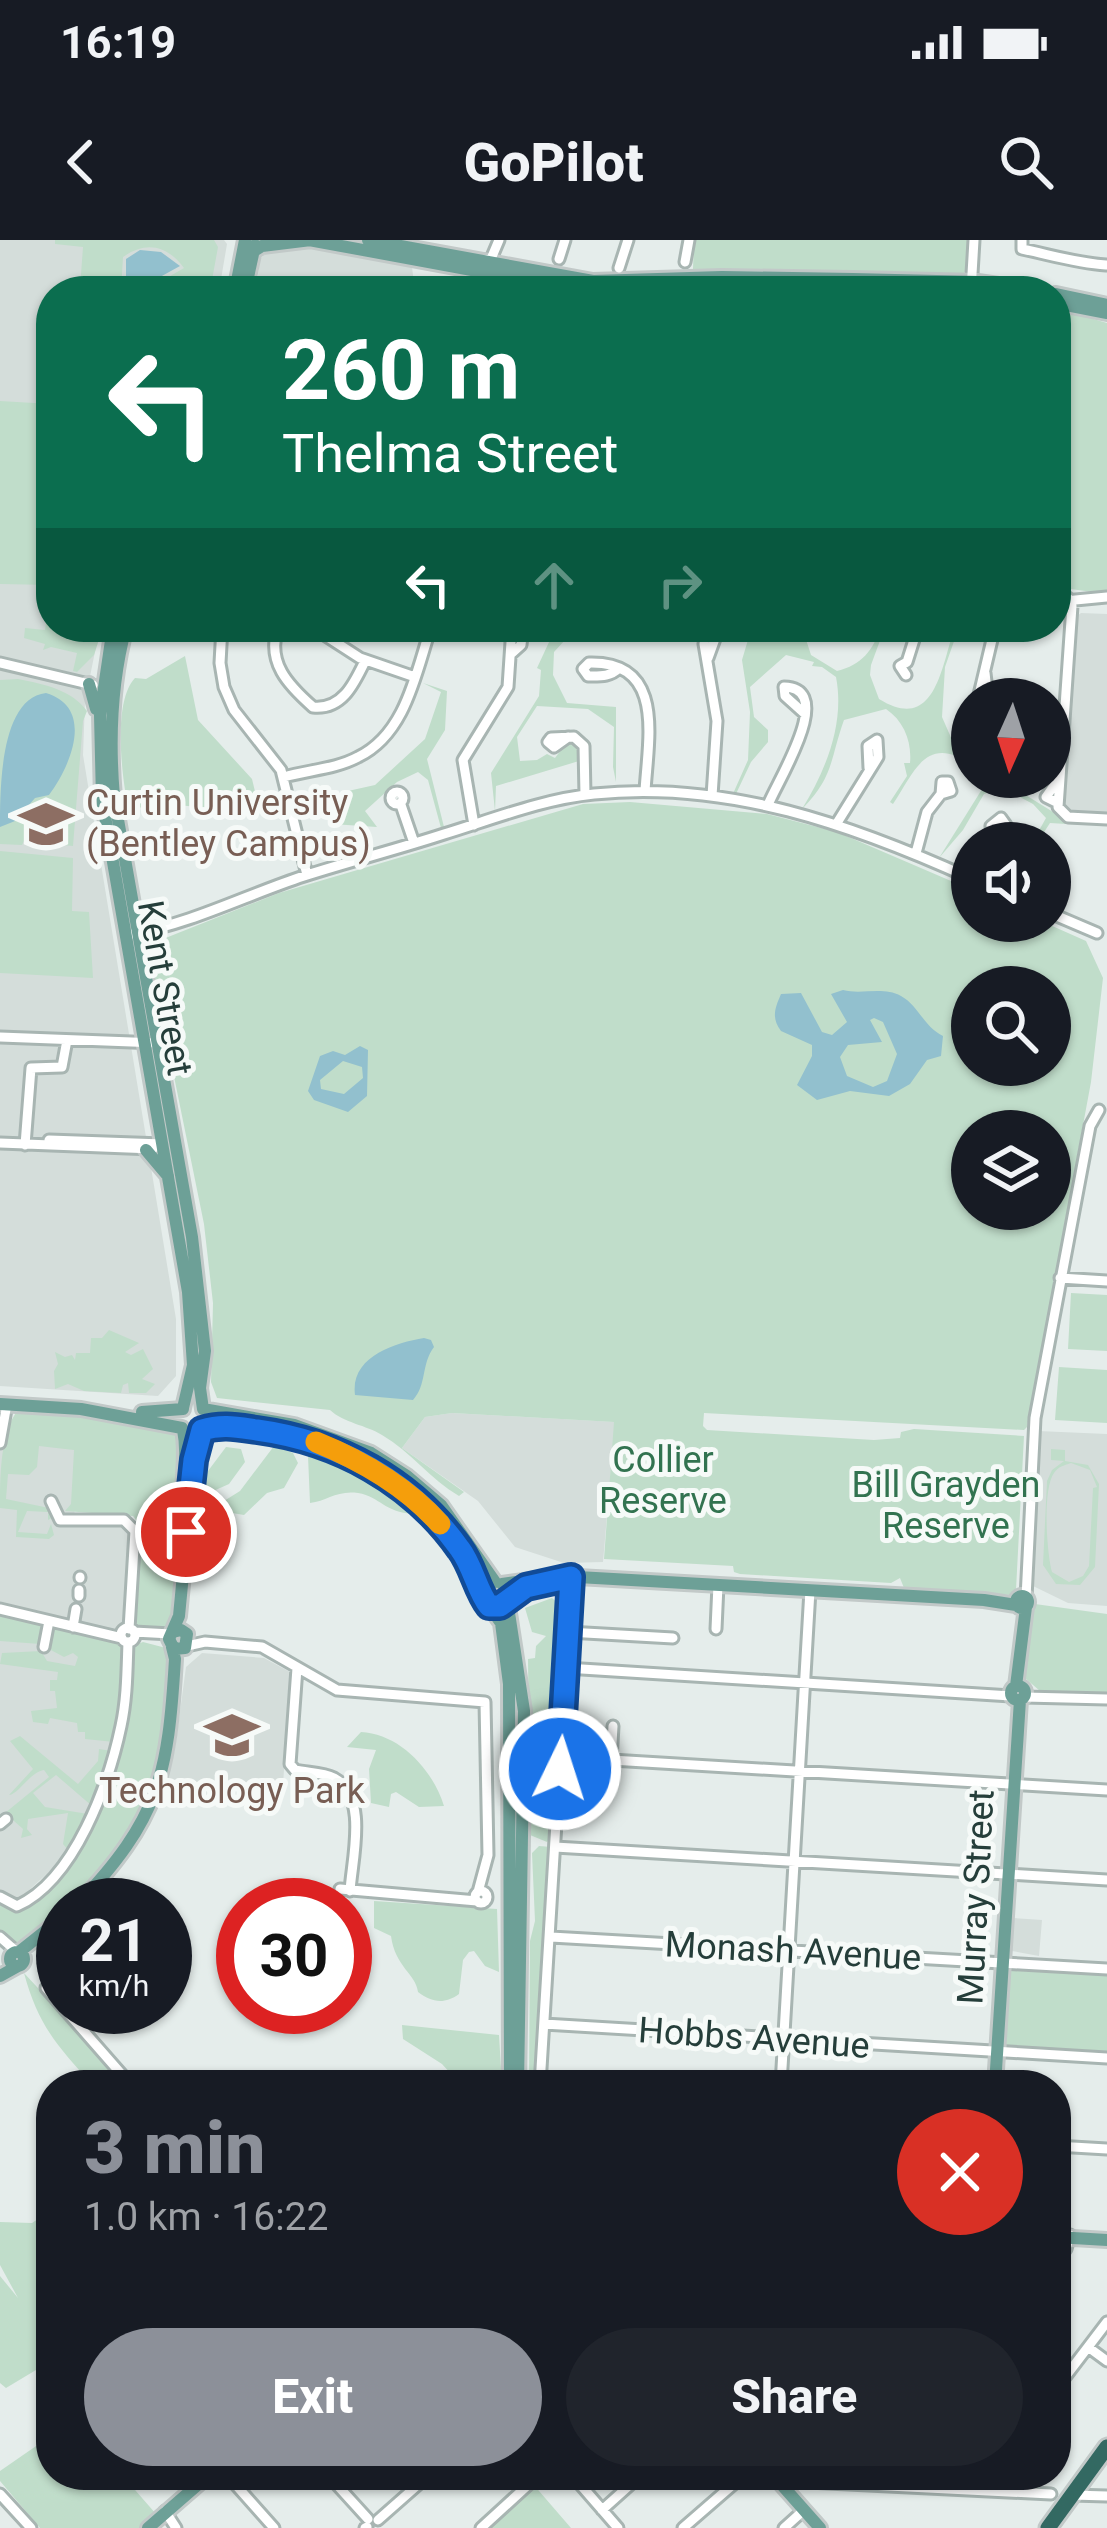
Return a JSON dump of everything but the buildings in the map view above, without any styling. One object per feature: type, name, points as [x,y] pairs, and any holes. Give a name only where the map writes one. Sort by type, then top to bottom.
[{"type":"highway","points":[[1044,2528],[1107,2447]]},
{"type":"main road","points":[[248,243],[310,240],[504,276]]},
{"type":"main road","points":[[368,240],[565,276]]},
{"type":"main road","points":[[238,276],[248,243]]},
{"type":"main road","points":[[246,276],[248,243]]},
{"type":"main road","points":[[1071,302],[1107,309]]},
{"type":"main road","name":"Kent Street","points":[[110,642],[101,687],[102,799],[132,934]]},
{"type":"main road","name":"Kent Street","points":[[122,642],[117,665],[101,687],[132,934],[193,1332],[192,1379],[183,1409]]},
{"type":"main road","name":"Kent Street","points":[[151,1044],[169,1107],[184,1191],[204,1344],[203,1409]]},
{"type":"main road","points":[[146,1150],[169,1177]]},
{"type":"main road","points":[[3,1404],[111,1407],[160,1414],[192,1405],[309,1429],[371,1453],[441,1505],[503,1591],[524,1711],[491,1895],[512,2070]]},
{"type":"main road","points":[[81,1409],[191,1433],[228,1425],[289,1435],[368,1466],[405,1490],[436,1519],[472,1567],[501,1623],[509,1684],[508,1879],[491,1895]]},
{"type":"main road","points":[[183,1409],[178,1418],[187,1450],[181,1490],[186,1528]]},
{"type":"main road","points":[[101,1878],[116,1862],[156,1792],[169,1752],[186,1528],[194,1460],[207,1419],[203,1409]]},
{"type":"main road","points":[[486,1599],[547,1576],[1020,1602]]},
{"type":"main road","points":[[486,1599],[500,1606],[503,1591]]},
{"type":"main road","name":"Murray Street","points":[[996,2070],[1020,1602]]},
{"type":"main road","points":[[12,1961],[36,1941]]},
{"type":"main road","points":[[1071,2241],[1107,2239]]},
{"type":"main road","points":[[165,2519],[194,2490]]},
{"type":"main road","points":[[795,2490],[820,2528]]},
{"type":"street","points":[[480,261],[490,259],[501,240]]},
{"type":"street","points":[[501,240],[502,261],[509,266]]},
{"type":"street","points":[[559,259],[565,240]]},
{"type":"street","points":[[619,268],[628,240]]},
{"type":"street","points":[[685,262],[689,240]]},
{"type":"street","points":[[973,276],[974,240]]},
{"type":"street","points":[[1022,240],[1022,249],[1076,263],[1106,265]]},
{"type":"street","points":[[1071,600],[1107,601]]},
{"type":"street","points":[[220,642],[223,682],[231,706],[272,754],[284,777],[307,875]]},
{"type":"street","points":[[274,642],[277,664],[313,707],[326,708],[343,699],[365,661]]},
{"type":"street","points":[[335,642],[365,661],[415,677]]},
{"type":"street","points":[[284,777],[356,759],[369,751],[396,723],[426,642]]},
{"type":"street","points":[[474,825],[463,760],[508,687],[511,642]]},
{"type":"street","points":[[511,654],[521,642]]},
{"type":"street","points":[[907,662],[913,642]]},
{"type":"street","points":[[984,678],[992,642]]},
{"type":"street","points":[[1068,642],[1059,807],[1068,817],[1107,819]]},
{"type":"street","points":[[708,658],[717,722],[712,796]]},
{"type":"street","points":[[2,663],[101,687]]},
{"type":"street","points":[[620,668],[644,691],[649,724],[645,791]]},
{"type":"street","points":[[985,673],[986,678]]},
{"type":"street","points":[[768,805],[788,768],[805,714]]},
{"type":"street","points":[[568,737],[584,746],[585,795]]},
{"type":"street","points":[[837,823],[869,768]]},
{"type":"street","points":[[132,934],[197,919],[307,875],[585,795],[645,791],[768,805],[837,823],[951,868]]},
{"type":"street","points":[[916,853],[927,812],[941,794]]},
{"type":"street","points":[[401,805],[414,843]]},
{"type":"street","points":[[1071,922],[1097,933]]},
{"type":"street","points":[[0,1037],[151,1044]]},
{"type":"street","points":[[28,1142],[39,1068],[63,1066],[67,1040]]},
{"type":"street","name":"Kent Street","points":[[169,1107],[163,1144],[184,1191]]},
{"type":"street","name":"Murray Street","points":[[1020,1602],[1036,1418],[1090,1126],[1100,1110]]},
{"type":"street","points":[[0,1140],[146,1150],[163,1144]]},
{"type":"street","points":[[28,1142],[163,1144]]},
{"type":"street","points":[[1060,1278],[1107,1280]]},
{"type":"street","points":[[0,1443],[3,1404]]},
{"type":"street","points":[[0,1897],[17,1906],[65,1863],[107,1778],[122,1722],[127,1580],[135,1537],[130,1523],[60,1520],[51,1501]]},
{"type":"street","points":[[540,2070],[571,1577]]},
{"type":"street","points":[[716,1629],[718,1585]]},
{"type":"street","points":[[782,2070],[810,1590]]},
{"type":"street","points":[[9,1605],[73,1628],[259,1646],[337,1690],[485,1702],[491,1895],[345,1890],[355,1808],[350,1792],[332,1777],[295,1770],[290,1764],[297,1668]]},
{"type":"street","points":[[73,1628],[76,1609]]},
{"type":"street","points":[[44,1647],[50,1621]]},
{"type":"street","points":[[568,1632],[673,1638]]},
{"type":"street","points":[[566,1668],[1107,1699]]},
{"type":"street","points":[[611,1761],[613,1726]]},
{"type":"street","points":[[562,1757],[1107,1790]]},
{"type":"street","points":[[82,1804],[93,1810]]},
{"type":"street","points":[[555,1847],[1107,1880]]},
{"type":"street","name":"Monash Avenue","points":[[551,1937],[1107,1969]]},
{"type":"street","points":[[0,1940],[12,1961]]},
{"type":"street","name":"Hobbs Avenue","points":[[544,2024],[1107,2059]]},
{"type":"street","points":[[86,2034],[118,2070]]},
{"type":"street","points":[[1071,2147],[1107,2149]]},
{"type":"street","points":[[1071,2368],[1107,2323]]},
{"type":"street","points":[[1088,2347],[1107,2361]]},
{"type":"street","points":[[240,2490],[274,2528]]},
{"type":"street","points":[[341,2490],[370,2525],[412,2490]]},
{"type":"street","points":[[481,2528],[523,2490]]},
{"type":"street","points":[[585,2490],[618,2528]]},
{"type":"street","points":[[602,2510],[624,2490]]},
{"type":"street","points":[[683,2528],[727,2490]]},
{"type":"street","points":[[1009,2490],[1107,2496]]},
{"type":"street","points":[[0,2494],[31,2528]]},
{"type":"street","points":[[784,2528],[804,2510]]},
{"type":"shaded area","name":"Curtin University (Bentley Campus)","points":[[0,240],[224,240],[222,276],[36,276],[36,642],[97,642],[85,701],[83,755],[176,1319],[176,1376],[158,1396],[0,1386]]},
{"type":"shaded area","points":[[291,245],[412,267],[413,276],[258,276],[260,259],[268,251]]},
{"type":"shaded area","points":[[1107,614],[1107,815],[1064,809],[1065,798],[1071,798],[1076,617]]},
{"type":"shaded area","points":[[452,1413],[615,1422],[603,1562],[564,1563],[515,1547],[478,1501],[402,1448],[425,1417]]},
{"type":"shaded area","name":"Technology Park","points":[[0,1431],[78,1439],[74,1522],[123,1525],[130,1537],[118,1721],[103,1777],[62,1860],[36,1878],[36,1884],[17,1901],[0,1890]]},
{"type":"shaded area","points":[[1038,1431],[1107,1434],[1107,1606],[1068,1603],[1033,1586]]},
{"type":"shaded area","name":"Technology Park","points":[[202,1653],[264,1658],[290,1672],[282,1802],[161,1797],[175,1749],[186,1667]]},
{"type":"shaded area","points":[[1013,1918],[1042,1920],[1039,1956],[1012,1951]]},
{"type":"green space","points":[[55,240],[214,240],[218,247],[213,276],[170,276],[184,268],[171,254],[148,247],[123,257],[122,276],[81,276],[83,247],[55,244]]},
{"type":"green space","points":[[694,240],[969,240],[969,265],[962,276],[693,269]]},
{"type":"green space","points":[[1071,312],[1107,323],[1107,594],[1071,589]]},
{"type":"green space","points":[[0,401],[36,403],[36,585],[0,584]]},
{"type":"green space","points":[[25,628],[36,629],[36,641],[24,638]]},
{"type":"green space","points":[[38,642],[98,642],[94,655],[77,672],[73,671],[77,653],[51,647],[43,650],[45,644]]},
{"type":"green space","points":[[549,642],[563,642],[554,652],[553,675],[567,703],[616,707],[616,782],[614,727],[588,709],[537,706],[517,737],[520,761],[547,754],[555,758],[567,742],[577,746],[579,761],[496,786],[495,811],[491,773],[539,696],[541,670],[537,668]]},
{"type":"green space","points":[[747,642],[807,642],[811,655],[837,671],[860,661],[874,642],[879,642],[870,675],[879,699],[898,708],[913,708],[933,691],[954,642],[945,667],[942,717],[951,738],[951,755],[924,760],[893,804],[907,776],[904,763],[910,763],[910,747],[902,726],[886,709],[844,720],[826,777],[802,809],[831,746],[838,694],[836,677],[812,666],[814,662],[786,655],[750,687],[754,717],[768,730],[768,742],[732,796],[748,760],[750,712],[742,660]]},
{"type":"green space","points":[[185,656],[198,720],[252,779],[260,812],[152,803],[129,812],[121,742],[128,689],[135,678],[146,679]]},
{"type":"green space","points":[[18,679],[65,693],[87,711],[73,846],[24,841],[22,845],[0,844],[0,680]]},
{"type":"green space","points":[[423,683],[447,691],[445,730],[427,759],[444,827],[428,780],[418,772],[397,782],[365,811],[377,827],[332,824],[323,812],[330,795],[375,785],[425,739],[441,692]]},
{"type":"green space","points":[[976,798],[982,798],[968,822],[962,822]]},
{"type":"green space","points":[[1022,798],[1030,798],[1066,822],[1044,822],[1046,818]]},
{"type":"green space","points":[[630,802],[767,814],[837,832],[951,881],[951,942],[1071,942],[1071,934],[1086,941],[1103,978],[1091,1082],[1071,1190],[1071,1110],[951,1110],[951,1230],[1064,1230],[1027,1427],[704,1413],[707,1430],[874,1440],[900,1438],[901,1432],[914,1429],[1024,1436],[1016,1590],[1011,1595],[904,1588],[900,1578],[891,1583],[740,1574],[733,1566],[604,1559],[614,1422],[452,1413],[425,1417],[402,1448],[464,1492],[459,1496],[392,1442],[330,1410],[217,1398],[211,1382],[213,1303],[204,1224],[154,978],[158,941],[279,893],[583,804]]},
{"type":"green space","points":[[0,851],[73,858],[72,911],[89,912],[93,978],[0,973]]},
{"type":"green space","points":[[1071,1293],[1107,1295],[1107,1351],[1068,1349]]},
{"type":"green space","points":[[109,1330],[139,1343],[125,1352],[131,1355],[143,1349],[153,1369],[142,1379],[155,1384],[146,1393],[129,1393],[128,1383],[121,1393],[84,1391],[68,1384],[55,1389],[55,1352],[75,1360],[76,1353],[90,1353],[91,1338],[102,1338]]},
{"type":"green space","points":[[1059,1367],[1107,1370],[1107,1423],[1055,1420]]},
{"type":"green space","points":[[18,1410],[118,1419],[179,1435],[176,1596],[167,1630],[139,1630],[134,1618],[141,1526],[133,1516],[65,1511],[71,1504],[74,1450],[39,1446],[37,1467],[29,1475],[8,1474],[6,1499],[49,1508],[54,1517],[48,1520],[48,1512],[27,1511],[18,1532],[47,1534],[51,1524],[54,1535],[49,1539],[16,1537],[17,1510],[0,1508],[0,1496],[4,1443]]},
{"type":"green space","points":[[274,1446],[293,1453],[298,1463],[284,1488],[267,1493],[244,1515],[216,1506],[240,1491]]},
{"type":"green space","points":[[226,1447],[241,1449],[245,1462],[229,1484],[211,1492],[207,1515],[196,1518],[196,1487]]},
{"type":"green space","points":[[1051,1449],[1065,1450],[1065,1461],[1088,1465],[1099,1484],[1095,1567],[1080,1585],[1056,1584],[1043,1565],[1047,1481],[1064,1461],[1051,1460]],"holes":[[[1071,1463],[1090,1470],[1097,1487],[1093,1488],[1089,1566],[1083,1576],[1069,1582],[1052,1572],[1047,1538],[1050,1481],[1059,1468]]]},
{"type":"green space","points":[[308,1456],[363,1480],[414,1514],[358,1493],[310,1503]]},
{"type":"green space","points":[[552,1598],[560,1605],[554,1632],[559,1640],[557,1656],[562,1657],[552,1836],[547,1842],[530,1835],[528,1659],[535,1658],[536,1646],[546,1636],[532,1632],[525,1608]]},
{"type":"green space","points":[[1035,1604],[1107,1614],[1107,1694],[1040,1691],[1025,1678]]},
{"type":"green space","points":[[0,1612],[41,1622],[40,1644],[0,1641]]},
{"type":"green space","points":[[54,1626],[117,1638],[125,1648],[114,1742],[85,1739],[77,1723],[50,1718],[48,1724],[33,1722],[31,1711],[57,1708],[50,1680],[57,1680],[58,1672],[0,1664],[2,1653],[41,1651],[47,1661],[75,1666],[78,1657],[73,1653],[64,1657],[49,1649]]},
{"type":"green space","points":[[143,1642],[166,1648],[170,1656],[160,1750],[149,1788],[133,1823],[94,1878],[54,1878],[77,1850],[107,1791],[123,1726],[132,1646]]},
{"type":"green space","points":[[361,1732],[389,1739],[413,1756],[444,1806],[419,1807],[396,1792],[391,1794],[389,1807],[371,1803],[369,1769],[376,1750],[347,1747]]},
{"type":"green space","points":[[20,1736],[78,1784],[98,1761],[99,1749],[112,1751],[92,1806],[56,1775],[33,1793],[45,1807],[88,1814],[69,1851],[63,1844],[68,1813],[28,1819],[32,1835],[21,1838],[23,1829],[5,1813],[49,1777],[44,1770],[39,1772],[9,1795],[33,1769],[10,1741]]},
{"type":"green space","points":[[539,1846],[551,1847],[537,2070],[529,2070],[530,1941],[535,1921],[532,1853]]},
{"type":"green space","points":[[36,1897],[36,1932],[19,1947],[11,1946],[0,1933],[0,1903],[26,1907]]},
{"type":"green space","points":[[374,1901],[497,1909],[499,1972],[485,1966],[474,1951],[469,1952],[463,1960],[459,1994],[443,2001],[423,1995],[397,1955],[391,1936],[374,1928]]},
{"type":"green space","points":[[1010,1970],[1107,1975],[1107,2051],[1006,2046]]},
{"type":"green space","points":[[24,1973],[36,1986],[36,2007]]},
{"type":"green space","points":[[402,2025],[499,2035],[501,2070],[447,2070],[403,2039]]},
{"type":"green space","points":[[50,2034],[81,2034],[114,2070],[80,2070]]},
{"type":"green space","points":[[36,2220],[36,2370],[6,2388],[0,2383],[0,2276],[18,2298],[0,2265],[0,2222]]},
{"type":"green space","points":[[36,2446],[36,2490],[135,2490],[156,2514],[140,2528],[40,2528],[0,2481],[0,2471]]},
{"type":"green space","points":[[527,2490],[538,2490],[571,2528],[486,2528]]},
{"type":"water","points":[[140,250],[161,252],[180,266],[162,276],[126,276],[126,259]]},
{"type":"water","points":[[46,693],[71,711],[74,739],[70,754],[49,795],[35,798],[15,821],[0,827],[2,769],[11,728],[31,699]]},
{"type":"water","points":[[880,991],[901,996],[943,1036],[941,1056],[927,1060],[910,1084],[889,1096],[850,1091],[817,1100],[797,1085],[812,1056],[812,1045],[781,1031],[775,1013],[781,994],[801,993],[822,1032],[832,1035],[847,1022],[831,994]],"holes":[[[870,1020],[883,1022],[897,1054],[887,1081],[873,1087],[847,1076],[840,1057],[848,1045],[882,1042]]]},
{"type":"water","points":[[360,1046],[368,1050],[367,1096],[348,1112],[314,1100],[308,1091],[320,1056],[333,1051],[345,1055]],"holes":[[[343,1061],[362,1067],[363,1078],[344,1094],[321,1089],[320,1080]]]},
{"type":"water","points":[[424,1338],[434,1347],[413,1400],[355,1395],[359,1371],[376,1354]]},
{"type":"slow traffic","points":[[316,1442],[378,1472],[440,1524]]},
{"type":"place","name":"Curtin University (Bentley Campus)","points":[[46,824]]},
{"type":"place","name":"Technology Park","points":[[232,1735]]},
{"type":"route","points":[[186,1532],[202,1430],[234,1426],[316,1443],[368,1466],[405,1490],[460,1548],[489,1606],[500,1606],[534,1584],[571,1577],[560,1769]]},
{"type":"park label","name":"Collier Reserve","points":[[663,1480]]},
{"type":"park label","name":"Bill Grayden Reserve","points":[[946,1506]]}]
